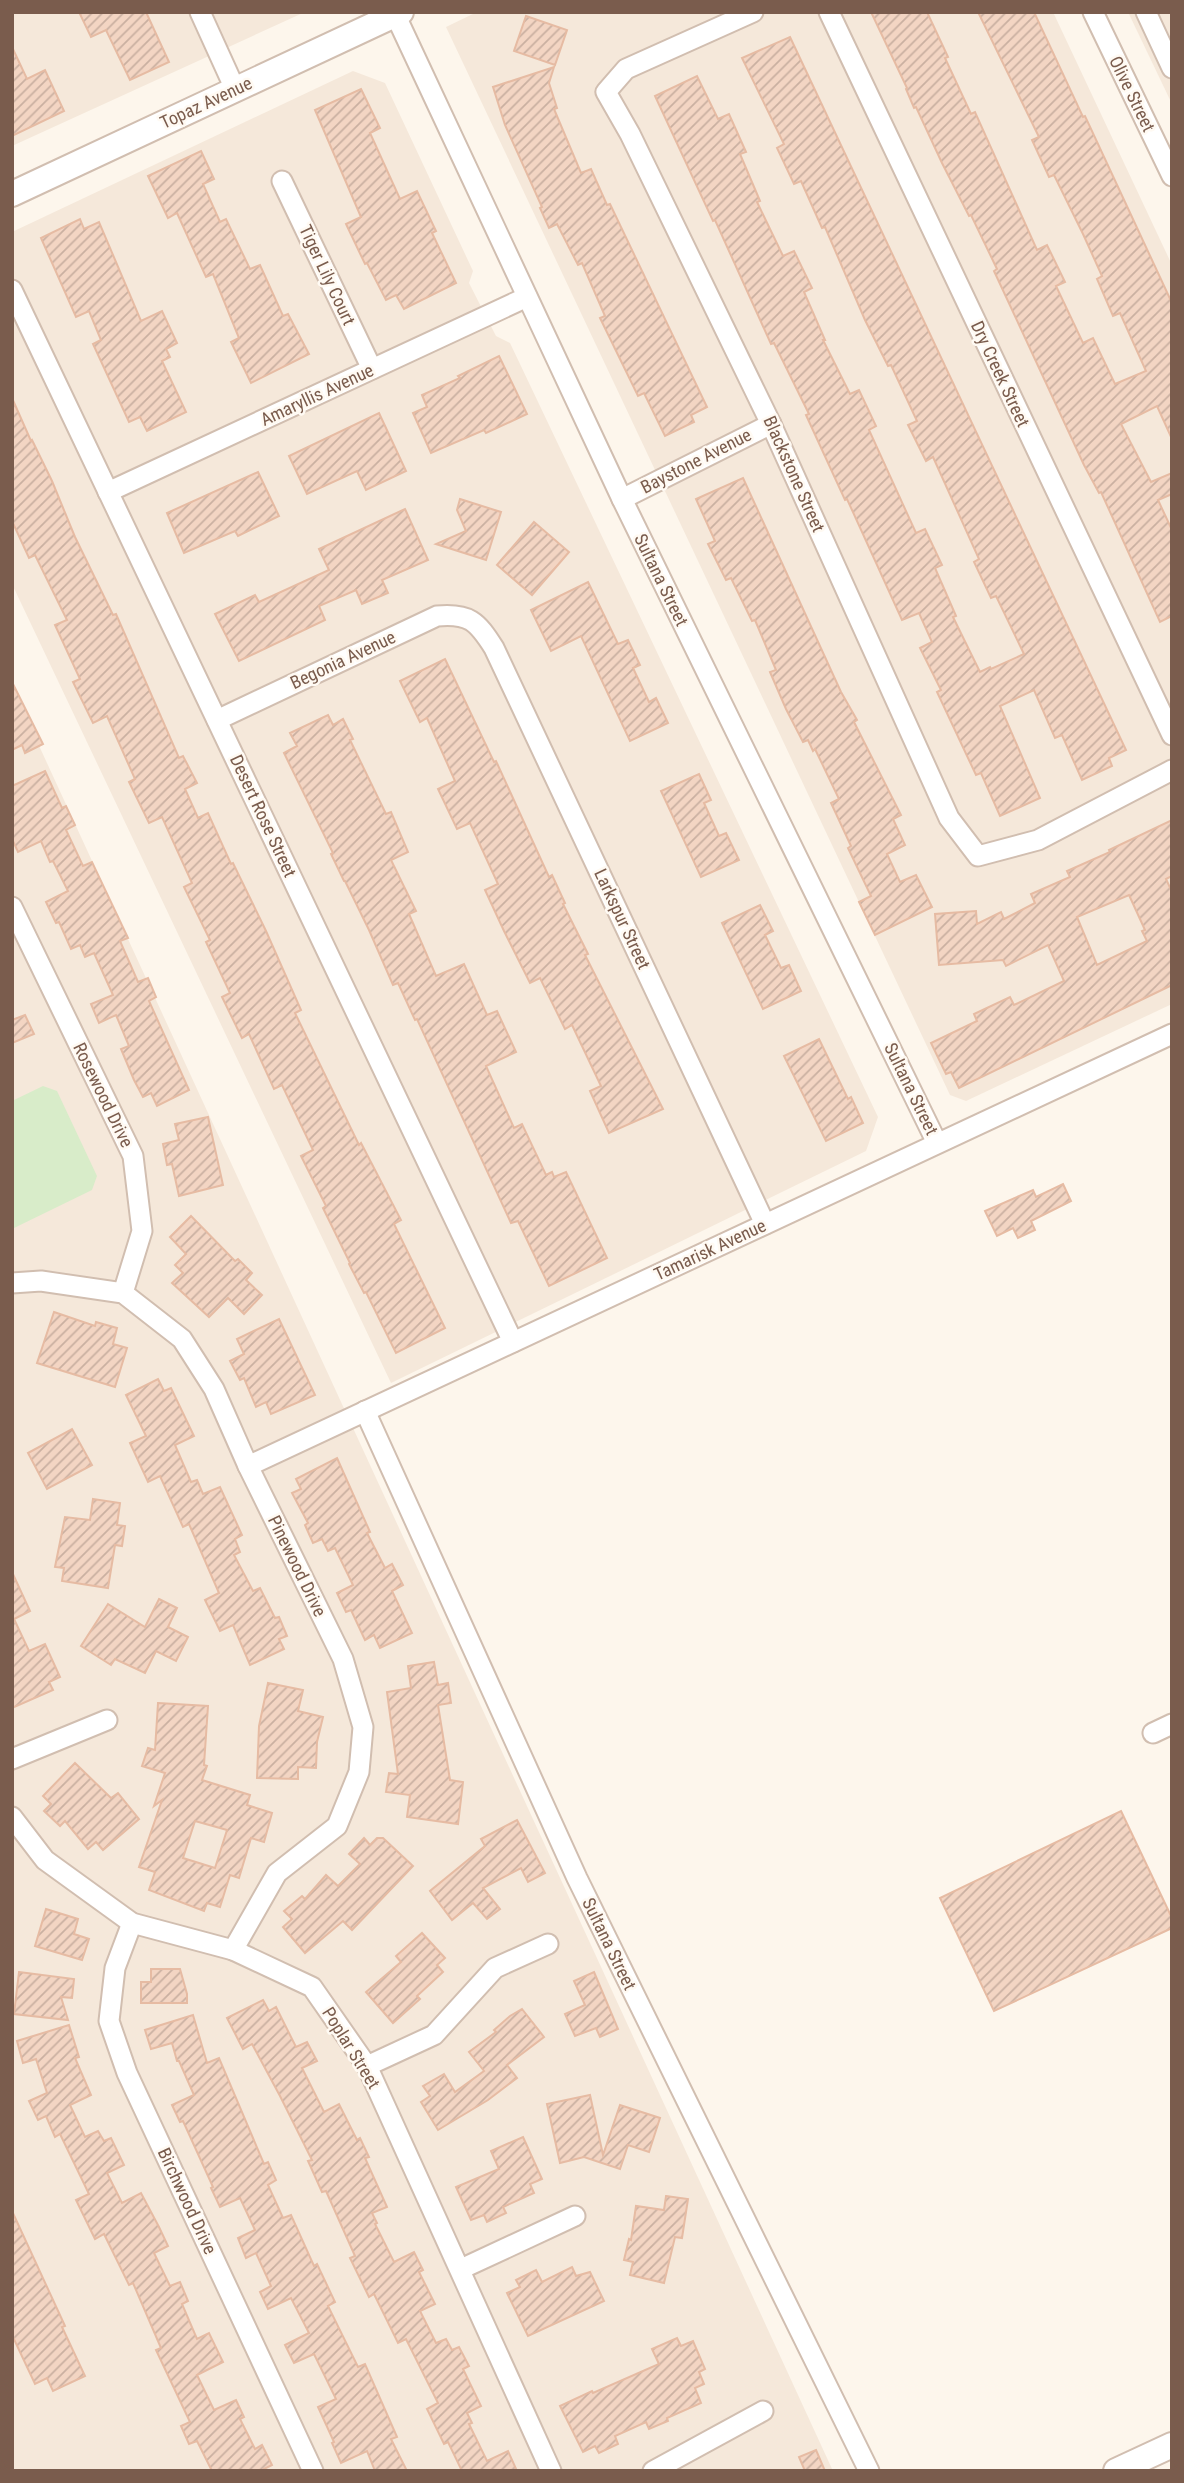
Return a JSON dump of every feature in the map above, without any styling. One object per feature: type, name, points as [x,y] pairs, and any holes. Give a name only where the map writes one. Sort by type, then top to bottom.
[{"type":"street","points":[[200,12],[235,89]]},
{"type":"street","name":"Blackstone Street","points":[[753,12],[626,69],[606,92],[630,134],[771,424],[949,818],[978,856],[1038,840],[1172,771]]},
{"type":"street","name":"Dry Creek Street","points":[[829,12],[1172,735]]},
{"type":"street","name":"Olive Street","points":[[1093,12],[1172,176]]},
{"type":"street","points":[[1146,12],[1172,68]]},
{"type":"street","name":"Topaz Avenue","points":[[12,194],[396,13]]},
{"type":"street","name":"Sultana Street","points":[[396,13],[622,499],[937,1143]]},
{"type":"street","name":"Tiger Lily Court","points":[[282,181],[372,369]]},
{"type":"street","name":"Desert Rose Street","points":[[12,290],[513,1342]]},
{"type":"street","name":"Amaryllis Avenue","points":[[108,492],[527,297]]},
{"type":"street","name":"Baystone Avenue","points":[[622,499],[771,424]]},
{"type":"street","name":"Begonia Avenue","points":[[217,720],[437,616],[456,614],[471,619]]},
{"type":"street","name":"Larkspur Street","points":[[471,619],[494,648],[765,1224]]},
{"type":"street","name":"Rosewood Drive","points":[[12,907],[133,1156],[142,1231],[123,1293]]},
{"type":"street","name":"Tamarisk Avenue","points":[[248,1466],[1172,1034]]},
{"type":"street","name":"Pinewood Drive","points":[[12,1283],[41,1281],[123,1293],[183,1339],[214,1389],[248,1466],[343,1659],[363,1727],[359,1772],[337,1825],[277,1873],[233,1950]]},
{"type":"street","name":"Sultana Street","points":[[365,1411],[577,1878],[869,2471]]},
{"type":"street","points":[[12,1759],[107,1720]]},
{"type":"street","points":[[1153,1733],[1172,1724]]},
{"type":"street","name":"Poplar Street","points":[[12,1817],[45,1860],[132,1923],[233,1950],[312,1987],[367,2067],[551,2471]]},
{"type":"street","name":"Birchwood Drive","points":[[132,1923],[115,1968],[109,2021],[127,2073],[313,2471]]},
{"type":"street","points":[[367,2067],[434,2035],[495,1968],[548,1944]]},
{"type":"street","points":[[461,2269],[575,2216]]},
{"type":"street","points":[[653,2471],[763,2411]]},
{"type":"street","points":[[1116,2471],[1172,2445]]},
{"type":"shaded area","points":[[12,12],[305,12],[12,146]]},
{"type":"shaded area","points":[[477,12],[1053,12],[1172,265],[1172,1004],[966,1101],[950,1095],[446,27]]},
{"type":"shaded area","points":[[1128,12],[1172,12],[1172,104]]},
{"type":"shaded area","points":[[353,71],[385,83],[473,271],[469,283],[496,336],[510,343],[878,1117],[866,1151],[391,1383],[12,584],[12,232]]},
{"type":"shaded area","points":[[12,687],[833,2471],[12,2471]]},
{"type":"green space","points":[[43,1086],[57,1091],[97,1176],[92,1190],[12,1229],[12,1101]]},
{"type":"building","points":[[79,12],[146,12],[169,62],[130,80],[106,30],[91,37]]},
{"type":"building","points":[[871,12],[927,12],[948,57],[945,58],[971,114],[975,112],[1037,250],[1047,245],[1065,282],[1056,286],[1083,343],[1093,338],[1115,384],[1146,371],[1120,313],[1113,316],[1097,279],[1102,276],[1054,175],[1049,177],[1032,140],[1039,137],[978,12],[1034,12],[1083,117],[1085,116],[1172,303],[1172,439],[1157,406],[1121,424],[1151,482],[1172,473],[1172,494],[1158,500],[1172,530],[1172,616],[1160,622],[1101,492],[1099,493],[1084,465],[994,271],[997,269],[916,107],[914,108]]},
{"type":"building","points":[[526,16],[567,30],[555,65],[514,51]]},
{"type":"building","points":[[790,37],[1126,750],[1109,758],[1112,766],[1082,780],[1062,735],[1055,738],[1034,690],[1000,706],[1040,798],[1000,816],[981,773],[976,775],[937,692],[941,690],[920,648],[932,642],[919,613],[902,620],[806,415],[809,414],[774,343],[771,344],[655,96],[697,76],[718,119],[729,114],[746,152],[740,154],[760,201],[757,202],[783,256],[794,251],[812,288],[804,292],[823,340],[850,394],[859,390],[876,426],[869,430],[916,533],[925,529],[942,565],[935,568],[956,616],[953,617],[980,672],[990,667],[991,669],[1024,654],[996,596],[991,598],[974,562],[979,559],[933,457],[926,461],[908,425],[917,421],[891,365],[888,366],[865,320],[825,227],[822,228],[801,181],[794,184],[777,148],[784,144],[742,58]]},
{"type":"building","points":[[12,47],[27,79],[45,70],[64,111],[12,136]]},
{"type":"building","points":[[554,67],[549,83],[557,108],[554,109],[581,173],[591,169],[607,205],[610,204],[707,407],[691,415],[694,422],[665,436],[644,393],[638,396],[600,318],[605,316],[582,263],[578,265],[557,224],[549,228],[505,125],[493,87]]},
{"type":"building","points":[[361,89],[380,128],[370,133],[400,199],[417,191],[436,231],[432,233],[456,283],[404,309],[396,295],[386,300],[346,224],[361,217],[315,110]]},
{"type":"building","points":[[201,151],[214,179],[203,184],[220,222],[226,219],[250,269],[260,265],[283,316],[288,314],[309,354],[251,383],[231,342],[239,338],[213,274],[206,277],[177,213],[168,218],[148,176]]},
{"type":"building","points":[[80,219],[84,229],[99,222],[141,321],[162,311],[177,343],[166,349],[170,357],[162,361],[186,412],[147,431],[140,417],[129,422],[93,344],[101,340],[89,311],[76,317],[41,238]]},
{"type":"building","points":[[499,356],[527,414],[486,433],[484,430],[431,453],[413,413],[427,407],[422,395]]},
{"type":"building","points":[[12,398],[52,481],[75,537],[113,615],[116,614],[179,758],[183,756],[197,783],[185,789],[198,818],[208,813],[266,931],[301,1010],[295,1013],[359,1145],[361,1143],[401,1220],[394,1224],[445,1328],[396,1353],[323,1208],[326,1206],[301,1156],[313,1150],[282,1085],[274,1089],[249,1034],[242,1038],[222,997],[230,993],[206,942],[210,940],[184,887],[192,883],[162,817],[149,823],[129,782],[135,779],[107,716],[93,723],[73,682],[80,679],[55,625],[67,620],[35,555],[29,558],[12,521]]},
{"type":"building","points":[[379,413],[406,471],[366,490],[357,471],[307,494],[289,456]]},
{"type":"building","points":[[258,472],[279,516],[238,536],[235,531],[184,553],[167,513]]},
{"type":"building","points":[[743,478],[841,692],[857,720],[854,722],[901,815],[893,819],[905,845],[887,854],[900,882],[916,875],[932,907],[875,935],[859,902],[871,896],[848,848],[851,846],[831,803],[839,799],[815,749],[813,751],[808,740],[803,742],[786,709],[770,672],[776,670],[755,620],[752,621],[731,578],[726,580],[708,544],[715,541],[696,499]]},
{"type":"building","points":[[460,499],[501,512],[486,560],[436,544],[466,531],[457,510]]},
{"type":"building","points":[[405,509],[428,560],[382,580],[388,593],[362,604],[356,590],[319,606],[325,620],[239,661],[215,614],[255,595],[259,602],[329,570],[319,549]]},
{"type":"building","points":[[534,522],[569,552],[532,595],[497,565]]},
{"type":"building","points":[[588,582],[618,644],[628,640],[640,665],[633,668],[649,702],[656,698],[668,723],[630,741],[581,636],[551,651],[531,610]]},
{"type":"building","points":[[445,659],[494,762],[496,761],[549,877],[552,875],[588,954],[585,955],[663,1109],[609,1133],[590,1091],[601,1086],[572,1025],[565,1029],[540,978],[530,983],[504,931],[485,890],[498,884],[470,823],[457,829],[438,789],[455,781],[427,718],[420,722],[400,681]]},
{"type":"building","points":[[12,682],[43,744],[25,753],[22,745],[12,750]]},
{"type":"building","points":[[328,715],[333,725],[343,719],[353,739],[350,740],[386,814],[391,812],[408,852],[391,860],[416,911],[409,914],[436,976],[464,964],[487,1015],[497,1011],[516,1052],[486,1066],[514,1128],[522,1124],[546,1175],[552,1172],[554,1177],[566,1172],[607,1258],[549,1286],[518,1221],[511,1223],[417,1019],[415,1020],[398,983],[393,985],[284,753],[297,746],[290,733]]},
{"type":"building","points":[[45,771],[62,808],[66,806],[75,825],[66,830],[83,866],[92,862],[128,938],[120,941],[138,982],[148,978],[156,997],[149,1001],[189,1090],[157,1106],[151,1093],[143,1097],[134,1080],[121,1049],[129,1046],[116,1015],[99,1023],[91,1004],[113,995],[94,953],[85,957],[80,945],[71,949],[46,902],[68,891],[53,861],[50,862],[41,841],[18,852],[12,839],[12,786]]},
{"type":"building","points":[[699,774],[711,800],[704,803],[719,836],[726,833],[739,860],[701,877],[661,791]]},
{"type":"building","points":[[1172,820],[1172,876],[1166,879],[1172,892],[1172,985],[959,1088],[951,1072],[946,1074],[931,1043],[977,1021],[974,1014],[1010,997],[1014,1005],[1064,981],[1048,945],[1006,966],[1003,960],[939,965],[935,914],[976,911],[977,924],[1001,912],[1004,919],[1035,903],[1031,894],[1070,877],[1067,871],[1110,852],[1109,850]],"holes":[[[1129,895],[1145,930],[1142,931],[1147,941],[1097,965],[1077,917]]]},
{"type":"building","points":[[760,905],[773,931],[765,935],[781,968],[789,965],[801,991],[763,1009],[722,923]]},
{"type":"building","points":[[25,1015],[34,1034],[12,1043],[12,1020]]},
{"type":"building","points":[[819,1039],[848,1099],[851,1097],[863,1123],[826,1141],[784,1056]]},
{"type":"building","points":[[208,1117],[223,1185],[179,1196],[172,1164],[167,1165],[163,1144],[179,1140],[175,1124]]},
{"type":"building","points":[[1063,1184],[1071,1201],[1031,1221],[1035,1230],[1018,1238],[1013,1228],[997,1236],[985,1211],[1033,1190],[1036,1197]]},
{"type":"building","points":[[191,1216],[235,1261],[238,1259],[252,1273],[246,1280],[262,1295],[244,1314],[228,1298],[209,1317],[172,1283],[183,1273],[175,1265],[186,1254],[170,1237]]},
{"type":"building","points":[[54,1312],[95,1326],[96,1322],[117,1328],[113,1344],[127,1348],[115,1387],[37,1363]]},
{"type":"building","points":[[279,1319],[315,1395],[271,1414],[266,1402],[256,1407],[244,1378],[240,1380],[230,1361],[244,1354],[237,1339]]},
{"type":"building","points":[[158,1379],[164,1391],[171,1388],[194,1436],[175,1445],[191,1482],[197,1480],[203,1494],[220,1487],[242,1535],[235,1539],[240,1552],[234,1555],[253,1591],[260,1588],[275,1618],[279,1617],[287,1636],[279,1639],[284,1649],[250,1665],[233,1625],[220,1631],[205,1600],[219,1593],[189,1524],[183,1527],[160,1476],[148,1482],[130,1443],[146,1436],[126,1395]]},
{"type":"building","points":[[72,1429],[92,1465],[47,1489],[28,1453]]},
{"type":"building","points":[[337,1458],[370,1532],[367,1533],[385,1568],[392,1564],[403,1585],[392,1591],[412,1633],[380,1648],[374,1635],[365,1640],[351,1610],[346,1612],[337,1593],[353,1585],[335,1548],[328,1551],[322,1539],[313,1543],[305,1525],[308,1523],[292,1493],[301,1489],[296,1479]]},
{"type":"building","points":[[93,1499],[120,1503],[117,1525],[125,1526],[122,1546],[115,1545],[108,1588],[62,1581],[64,1568],[55,1567],[65,1517],[90,1520]]},
{"type":"building","points":[[12,1572],[30,1611],[14,1619],[29,1651],[45,1644],[60,1677],[49,1682],[53,1690],[12,1708]]},
{"type":"building","points":[[159,1599],[177,1608],[168,1627],[188,1637],[176,1661],[156,1651],[145,1673],[115,1659],[111,1665],[81,1646],[108,1604],[145,1627]]},
{"type":"building","points":[[434,1662],[438,1685],[448,1683],[451,1703],[438,1705],[450,1780],[463,1782],[458,1824],[407,1817],[410,1795],[386,1792],[389,1773],[398,1774],[387,1692],[411,1688],[408,1666]]},
{"type":"building","points":[[268,1683],[303,1690],[298,1711],[323,1717],[317,1742],[316,1768],[298,1767],[298,1779],[257,1778],[259,1726]]},
{"type":"building","points":[[158,1703],[208,1706],[204,1765],[207,1766],[202,1780],[250,1795],[247,1805],[272,1813],[264,1842],[251,1838],[239,1878],[230,1875],[220,1907],[207,1903],[204,1911],[149,1890],[155,1872],[139,1867],[162,1800],[154,1806],[165,1773],[142,1766],[148,1748],[155,1750]],"holes":[[[195,1821],[227,1830],[215,1868],[183,1858]]]},
{"type":"building","points":[[75,1763],[111,1798],[118,1793],[139,1819],[103,1850],[96,1842],[88,1849],[65,1821],[60,1826],[44,1811],[51,1804],[43,1796]]},
{"type":"building","points":[[1121,1811],[1172,1918],[1172,1928],[994,2011],[940,1898]]},
{"type":"building","points":[[517,1820],[545,1873],[528,1882],[521,1868],[483,1888],[500,1909],[487,1919],[473,1903],[452,1920],[430,1891],[485,1846],[481,1839]]},
{"type":"building","points":[[364,1838],[370,1845],[377,1838],[383,1838],[413,1866],[352,1930],[343,1921],[305,1953],[283,1927],[292,1919],[284,1911],[302,1896],[305,1899],[326,1875],[338,1886],[360,1864],[349,1854]]},
{"type":"building","points":[[46,1909],[78,1919],[74,1934],[89,1939],[82,1960],[35,1946]]},
{"type":"building","points":[[422,1933],[445,1958],[437,1965],[443,1972],[417,1996],[420,1999],[393,2023],[366,1992],[401,1962],[396,1956]]},
{"type":"building","points":[[151,1969],[180,1969],[187,2003],[141,2003],[141,1982],[151,1982]]},
{"type":"building","points":[[19,1972],[74,1979],[72,1998],[61,1997],[68,2020],[14,2014]]},
{"type":"building","points":[[594,1972],[618,2029],[600,2037],[596,2028],[575,2036],[565,2014],[585,2005],[574,1981]]},
{"type":"building","points":[[263,2000],[269,2011],[276,2007],[296,2047],[307,2042],[317,2061],[302,2068],[324,2112],[339,2104],[357,2140],[360,2138],[369,2157],[365,2158],[387,2207],[372,2213],[377,2223],[375,2224],[394,2262],[414,2252],[423,2270],[419,2272],[435,2304],[420,2311],[436,2343],[446,2339],[452,2350],[459,2347],[469,2366],[463,2369],[481,2406],[467,2413],[472,2423],[469,2424],[487,2461],[508,2451],[517,2471],[462,2471],[448,2442],[444,2444],[427,2409],[438,2403],[406,2339],[398,2343],[374,2294],[369,2297],[350,2258],[355,2256],[326,2191],[322,2192],[308,2161],[312,2160],[280,2096],[252,2044],[243,2049],[227,2018]]},
{"type":"building","points":[[522,2009],[544,2037],[507,2065],[517,2078],[488,2100],[438,2130],[421,2102],[430,2096],[423,2086],[444,2074],[455,2092],[484,2071],[469,2052],[496,2032],[494,2030],[510,2016]]},
{"type":"building","points":[[193,2015],[207,2063],[219,2058],[264,2164],[268,2162],[276,2180],[268,2185],[283,2218],[291,2215],[314,2266],[317,2264],[335,2302],[328,2306],[358,2367],[365,2364],[397,2437],[391,2439],[407,2471],[375,2471],[367,2451],[341,2463],[318,2407],[336,2399],[314,2354],[294,2363],[285,2345],[309,2333],[291,2298],[268,2309],[260,2292],[271,2286],[256,2253],[246,2258],[238,2238],[255,2230],[240,2198],[220,2207],[183,2121],[180,2122],[172,2105],[194,2095],[177,2061],[172,2043],[151,2049],[145,2030]]},
{"type":"building","points":[[69,2025],[79,2057],[75,2058],[91,2095],[70,2105],[85,2137],[98,2131],[104,2141],[111,2138],[124,2165],[107,2173],[122,2203],[141,2193],[159,2227],[168,2246],[154,2253],[170,2286],[180,2282],[188,2301],[182,2304],[197,2339],[209,2333],[223,2362],[197,2375],[214,2410],[236,2400],[244,2417],[240,2419],[255,2449],[262,2445],[272,2465],[260,2471],[212,2471],[197,2441],[189,2444],[181,2426],[190,2422],[156,2350],[161,2348],[133,2283],[129,2285],[104,2234],[95,2239],[76,2200],[89,2194],[60,2134],[55,2137],[46,2116],[38,2120],[29,2101],[47,2093],[36,2059],[23,2063],[17,2041]]},
{"type":"building","points":[[590,2095],[603,2155],[620,2105],[660,2118],[649,2152],[628,2145],[620,2169],[584,2157],[560,2163],[547,2104]]},
{"type":"building","points":[[523,2137],[542,2179],[530,2184],[534,2193],[503,2207],[506,2213],[487,2222],[484,2215],[471,2220],[456,2187],[499,2169],[491,2151]]},
{"type":"building","points":[[666,2196],[688,2199],[682,2238],[675,2237],[664,2283],[630,2275],[633,2262],[624,2260],[629,2239],[631,2240],[636,2206],[664,2210]]},
{"type":"building","points":[[12,2211],[85,2376],[53,2391],[47,2378],[35,2384],[12,2335]]},
{"type":"building","points":[[572,2267],[576,2276],[590,2272],[604,2301],[528,2336],[507,2293],[520,2287],[516,2280],[536,2270],[542,2282]]},
{"type":"building","points":[[677,2338],[681,2346],[693,2341],[705,2369],[699,2372],[704,2384],[695,2388],[701,2403],[649,2429],[646,2422],[615,2436],[618,2444],[599,2453],[595,2446],[583,2452],[560,2406],[659,2364],[652,2349]]},
{"type":"building","points":[[816,2450],[825,2471],[805,2471],[799,2457]]}]
